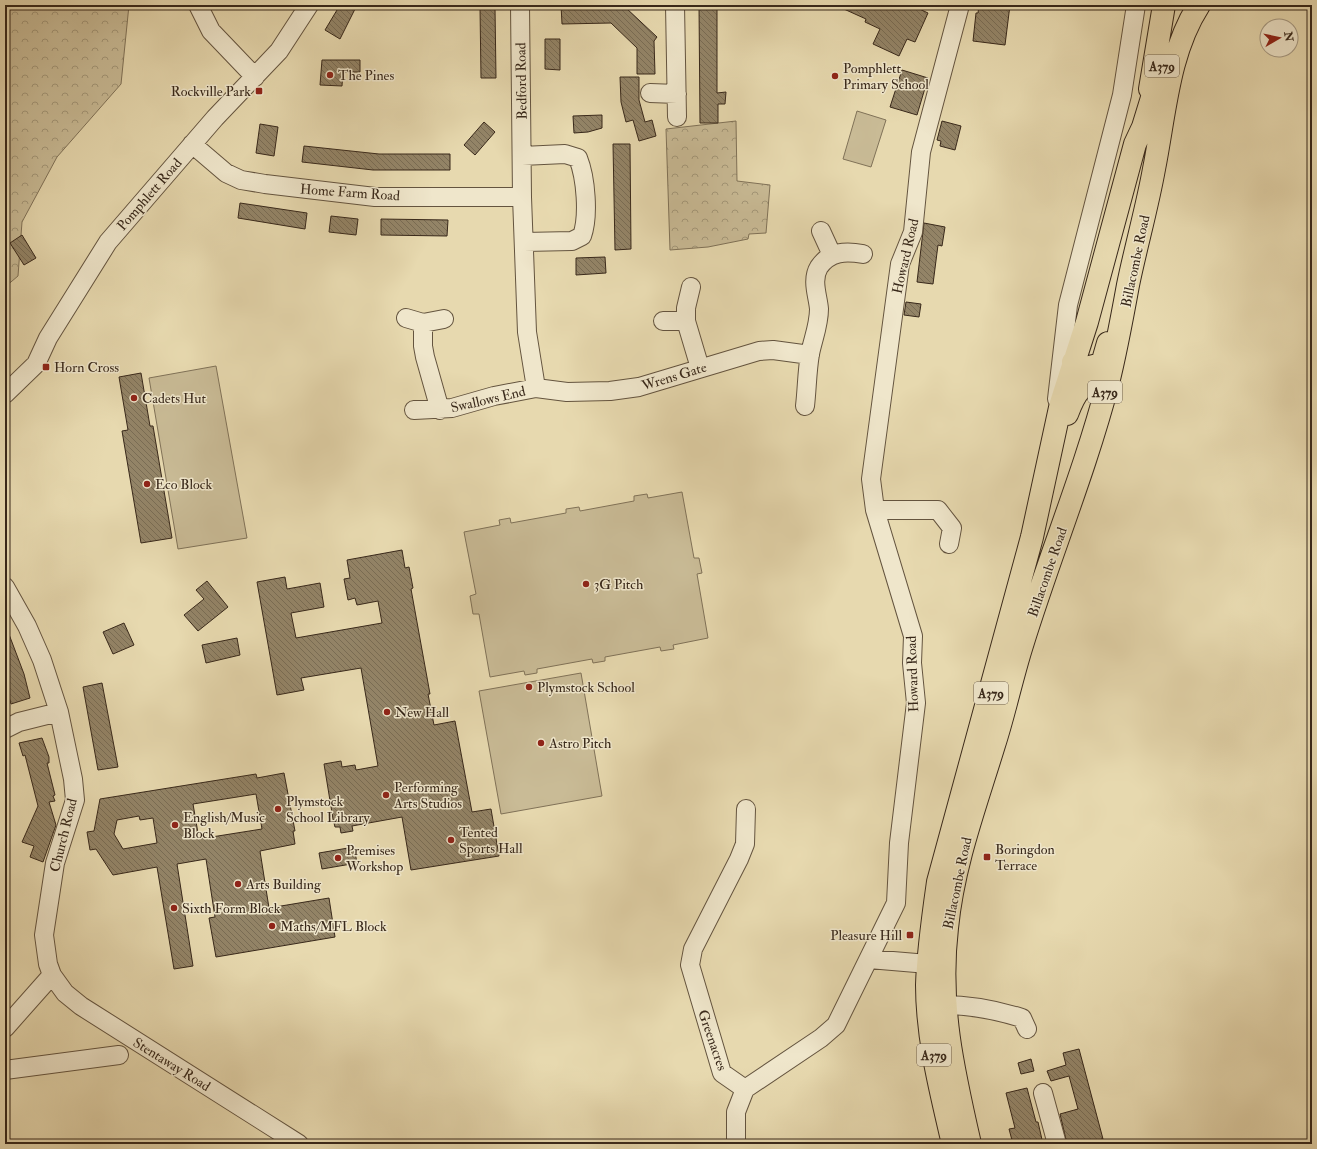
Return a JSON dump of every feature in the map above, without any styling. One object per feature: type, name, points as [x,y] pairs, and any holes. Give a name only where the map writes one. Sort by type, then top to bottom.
[{"type":"main road","name":"Billacombe Road","points":[[1143,127],[1164,5]]},
{"type":"main road","name":"Billacombe Road","points":[[953,1144],[939,1083],[930,1028],[928,964],[930,933],[938,882],[1032,537],[1049,464],[1067,357],[1087,322],[1136,144],[1143,127],[1180,5]]},
{"type":"main road","name":"Billacombe Road","points":[[970,1144],[953,1068],[944,1005],[943,986],[946,928],[952,892],[968,830],[999,730],[1023,642],[1073,497],[1107,385],[1120,333],[1128,285],[1154,171],[1171,74],[1188,23],[1199,5]]},
{"type":"main road","name":"A379","points":[[1067,357],[1086,368],[1102,364],[1114,321],[1128,285]]},
{"type":"main road","name":"A379","points":[[1049,464],[1074,395],[1090,383],[1096,382],[1107,385]]},
{"type":"street","points":[[198,5],[211,31],[255,77]]},
{"type":"street","name":"Pomphlett Road","points":[[5,394],[36,364],[48,338],[108,242],[192,144],[279,51],[308,5]]},
{"type":"street","name":"Bedford Road","points":[[520,5],[522,197],[527,332],[536,388]]},
{"type":"street","points":[[676,5],[677,117]]},
{"type":"street","name":"Howard Road","points":[[869,959],[896,903],[899,843],[916,704],[912,663],[913,636],[875,510],[871,478],[900,264],[913,232],[921,152],[960,5]]},
{"type":"street","name":"Billacombe Road","points":[[1067,357],[1068,305],[1122,95],[1136,5]]},
{"type":"street","points":[[650,93],[677,94]]},
{"type":"street","name":"Home Farm Road","points":[[192,144],[226,173],[241,180],[265,184],[375,196],[522,197]]},
{"type":"street","points":[[522,156],[565,154],[578,158],[583,171],[586,225],[582,236],[572,241],[524,242]]},
{"type":"street","points":[[821,231],[832,255]]},
{"type":"street","points":[[806,406],[810,355],[817,326],[819,309],[816,279],[819,268],[832,255],[846,251],[863,254]]},
{"type":"street","points":[[691,287],[686,308],[686,321],[700,368]]},
{"type":"street","name":"Swallows End","points":[[440,410],[415,320],[444,319]]},
{"type":"street","points":[[663,321],[686,321]]},
{"type":"street","name":"Wrens Gate","points":[[536,388],[567,392],[610,391],[640,387],[759,351],[773,350],[810,355]]},
{"type":"street","name":"Swallows End","points":[[414,410],[440,410],[466,405],[494,396],[536,388]]},
{"type":"street","points":[[875,510],[938,510],[952,528],[949,544]]},
{"type":"street","name":"Church Road","points":[[5,587],[27,626],[37,648],[59,712],[73,779],[74,800],[56,863],[44,935],[48,964],[52,975]]},
{"type":"street","points":[[5,729],[19,722],[59,712]]},
{"type":"street","name":"Greenacres","points":[[745,1089],[722,1073],[690,965],[692,949],[739,859],[745,844],[746,809]]},
{"type":"street","points":[[736,1144],[736,1112],[745,1089],[822,1038],[836,1025],[869,959],[928,964]]},
{"type":"street","points":[[5,1028],[52,975]]},
{"type":"street","name":"Stentaway Road","points":[[52,975],[65,993],[81,1006],[299,1144]]},
{"type":"street","points":[[944,1005],[962,1005],[997,1011],[1022,1018],[1027,1029]]},
{"type":"street","points":[[5,1070],[119,1055]]},
{"type":"street","points":[[1044,1093],[1057,1144]]},
{"type":"green space","points":[[5,5],[129,5],[121,84],[57,157],[22,222],[18,276],[5,287]]},
{"type":"green space","points":[[857,111],[886,120],[871,167],[843,159]]},
{"type":"green space","points":[[736,121],[737,181],[770,185],[766,233],[749,234],[748,239],[708,247],[670,250],[666,129]]},
{"type":"green space","points":[[216,366],[247,538],[178,549],[149,378]]},
{"type":"green space","name":"3G Pitch","points":[[682,492],[694,558],[699,558],[702,573],[697,574],[708,638],[673,645],[674,649],[661,651],[660,647],[605,657],[605,661],[593,663],[592,659],[537,669],[537,673],[525,675],[524,671],[490,677],[479,614],[473,614],[470,596],[476,594],[464,532],[500,525],[499,520],[510,518],[511,523],[566,513],[566,509],[579,507],[580,511],[634,501],[634,496],[647,494],[648,498]]},
{"type":"green space","name":"Astro Pitch","points":[[581,673],[602,796],[501,814],[479,691]]},
{"type":"building","points":[[340,5],[357,5],[340,39],[325,30]]},
{"type":"building","points":[[561,5],[573,5],[573,8],[625,7],[657,37],[654,41],[655,74],[637,74],[637,48],[611,23],[562,24]]},
{"type":"building","points":[[699,5],[717,5],[717,93],[726,92],[725,104],[718,104],[718,123],[700,123]]},
{"type":"building","points":[[835,5],[911,5],[928,13],[915,42],[907,39],[899,56],[873,44],[880,29],[865,22],[866,19]]},
{"type":"building","points":[[979,5],[1010,5],[1005,45],[973,41],[976,13],[978,13]]},
{"type":"building","points":[[480,8],[495,8],[496,78],[481,78]]},
{"type":"building","points":[[545,39],[560,39],[560,70],[545,69]]},
{"type":"building","name":"The Pines","points":[[322,60],[360,60],[360,72],[343,72],[342,86],[320,85]]},
{"type":"building","points":[[902,70],[928,78],[917,115],[890,107]]},
{"type":"building","points":[[620,77],[639,77],[639,100],[645,122],[652,120],[656,136],[639,141],[633,120],[626,122],[621,102]]},
{"type":"building","points":[[602,115],[602,128],[588,132],[574,133],[573,116]]},
{"type":"building","points":[[942,121],[961,126],[955,150],[940,146],[941,141],[937,140]]},
{"type":"building","points":[[484,122],[495,132],[475,155],[464,145]]},
{"type":"building","points":[[260,124],[278,127],[274,156],[256,153]]},
{"type":"building","points":[[613,144],[630,144],[631,249],[615,250]]},
{"type":"building","points":[[304,146],[379,154],[450,154],[450,170],[373,170],[302,162]]},
{"type":"building","points":[[240,203],[307,213],[305,229],[238,218]]},
{"type":"building","points":[[331,216],[358,219],[356,235],[329,232]]},
{"type":"building","points":[[381,219],[448,220],[447,236],[381,235]]},
{"type":"building","points":[[924,223],[945,227],[942,246],[938,245],[933,284],[917,282]]},
{"type":"building","points":[[22,235],[36,258],[24,265],[10,243]]},
{"type":"building","points":[[605,257],[606,273],[576,275],[576,258]]},
{"type":"building","points":[[906,302],[921,304],[919,317],[904,315]]},
{"type":"building","name":"Eco Block","points":[[141,373],[150,426],[153,426],[172,538],[141,543],[122,431],[128,430],[119,377]]},
{"type":"building","points":[[402,550],[405,568],[409,567],[413,588],[411,589],[430,694],[428,694],[434,725],[455,721],[472,812],[491,809],[499,856],[411,870],[402,817],[352,826],[353,831],[341,833],[340,827],[335,827],[333,819],[324,764],[341,761],[342,767],[355,765],[356,770],[378,766],[361,668],[301,678],[304,690],[277,695],[257,582],[285,577],[287,589],[320,583],[324,607],[291,613],[296,638],[382,623],[378,601],[357,605],[355,598],[348,600],[344,579],[350,578],[347,560]]},
{"type":"building","points":[[207,581],[228,607],[198,631],[184,615],[204,599],[196,590]]},
{"type":"building","points":[[124,623],[134,645],[113,654],[103,632]]},
{"type":"building","points":[[5,629],[7,629],[24,674],[30,698],[11,704],[5,683]]},
{"type":"building","points":[[237,638],[240,655],[206,663],[202,645]]},
{"type":"building","points":[[102,683],[118,767],[98,770],[83,687]]},
{"type":"building","points":[[42,738],[49,757],[49,763],[47,763],[55,795],[53,796],[55,801],[49,802],[56,825],[43,862],[30,857],[34,846],[22,842],[38,806],[25,755],[23,756],[19,743]]},
{"type":"building","points":[[284,773],[295,831],[293,831],[295,844],[260,851],[269,908],[329,898],[335,937],[216,957],[209,918],[215,917],[206,859],[177,864],[193,966],[174,969],[157,867],[113,875],[96,849],[90,850],[87,832],[94,831],[100,799],[256,774],[257,778]],"holes":[[[256,794],[262,829],[199,839],[193,804]],[[139,816],[140,820],[153,818],[157,843],[123,849],[114,834],[117,820]]]},
{"type":"building","name":"Premises Workshop","points":[[354,847],[357,863],[322,869],[319,853]]},
{"type":"building","points":[[1079,1049],[1103,1139],[1101,1139],[1102,1144],[1067,1144],[1060,1114],[1078,1109],[1069,1076],[1051,1081],[1047,1071],[1066,1065],[1063,1053]]},
{"type":"building","points":[[1031,1059],[1034,1071],[1021,1074],[1018,1063]]},
{"type":"building","points":[[1027,1088],[1036,1122],[1038,1122],[1043,1144],[1013,1144],[1009,1129],[1015,1128],[1006,1093]]},
{"type":"place","name":"The Pines","points":[[330,75]]},
{"type":"place","name":"Pomphlett Primary School","points":[[835,76]]},
{"type":"place","name":"Rockville Park","points":[[259,91]]},
{"type":"place","name":"Horn Cross","points":[[46,367]]},
{"type":"place","name":"Cadets Hut","points":[[134,398]]},
{"type":"place","name":"Eco Block","points":[[147,484]]},
{"type":"place","name":"3G Pitch","points":[[586,584]]},
{"type":"place","name":"Plymstock School","points":[[529,687]]},
{"type":"place","name":"New Hall","points":[[387,712]]},
{"type":"place","name":"Astro Pitch","points":[[541,743]]},
{"type":"place","name":"Performing Arts Studios","points":[[386,795]]},
{"type":"place","name":"Plymstock School Library","points":[[278,809]]},
{"type":"place","name":"English/Music Block","points":[[175,825]]},
{"type":"place","name":"Tented Sports Hall","points":[[451,840]]},
{"type":"place","name":"Boringdon Terrace","points":[[987,857]]},
{"type":"place","name":"Premises Workshop","points":[[338,858]]},
{"type":"place","name":"Arts Building","points":[[238,884]]},
{"type":"place","name":"Sixth Form Block","points":[[174,908]]},
{"type":"place","name":"Maths/MFL Block","points":[[272,926]]},
{"type":"place","name":"Pleasure Hill","points":[[910,935]]}]
